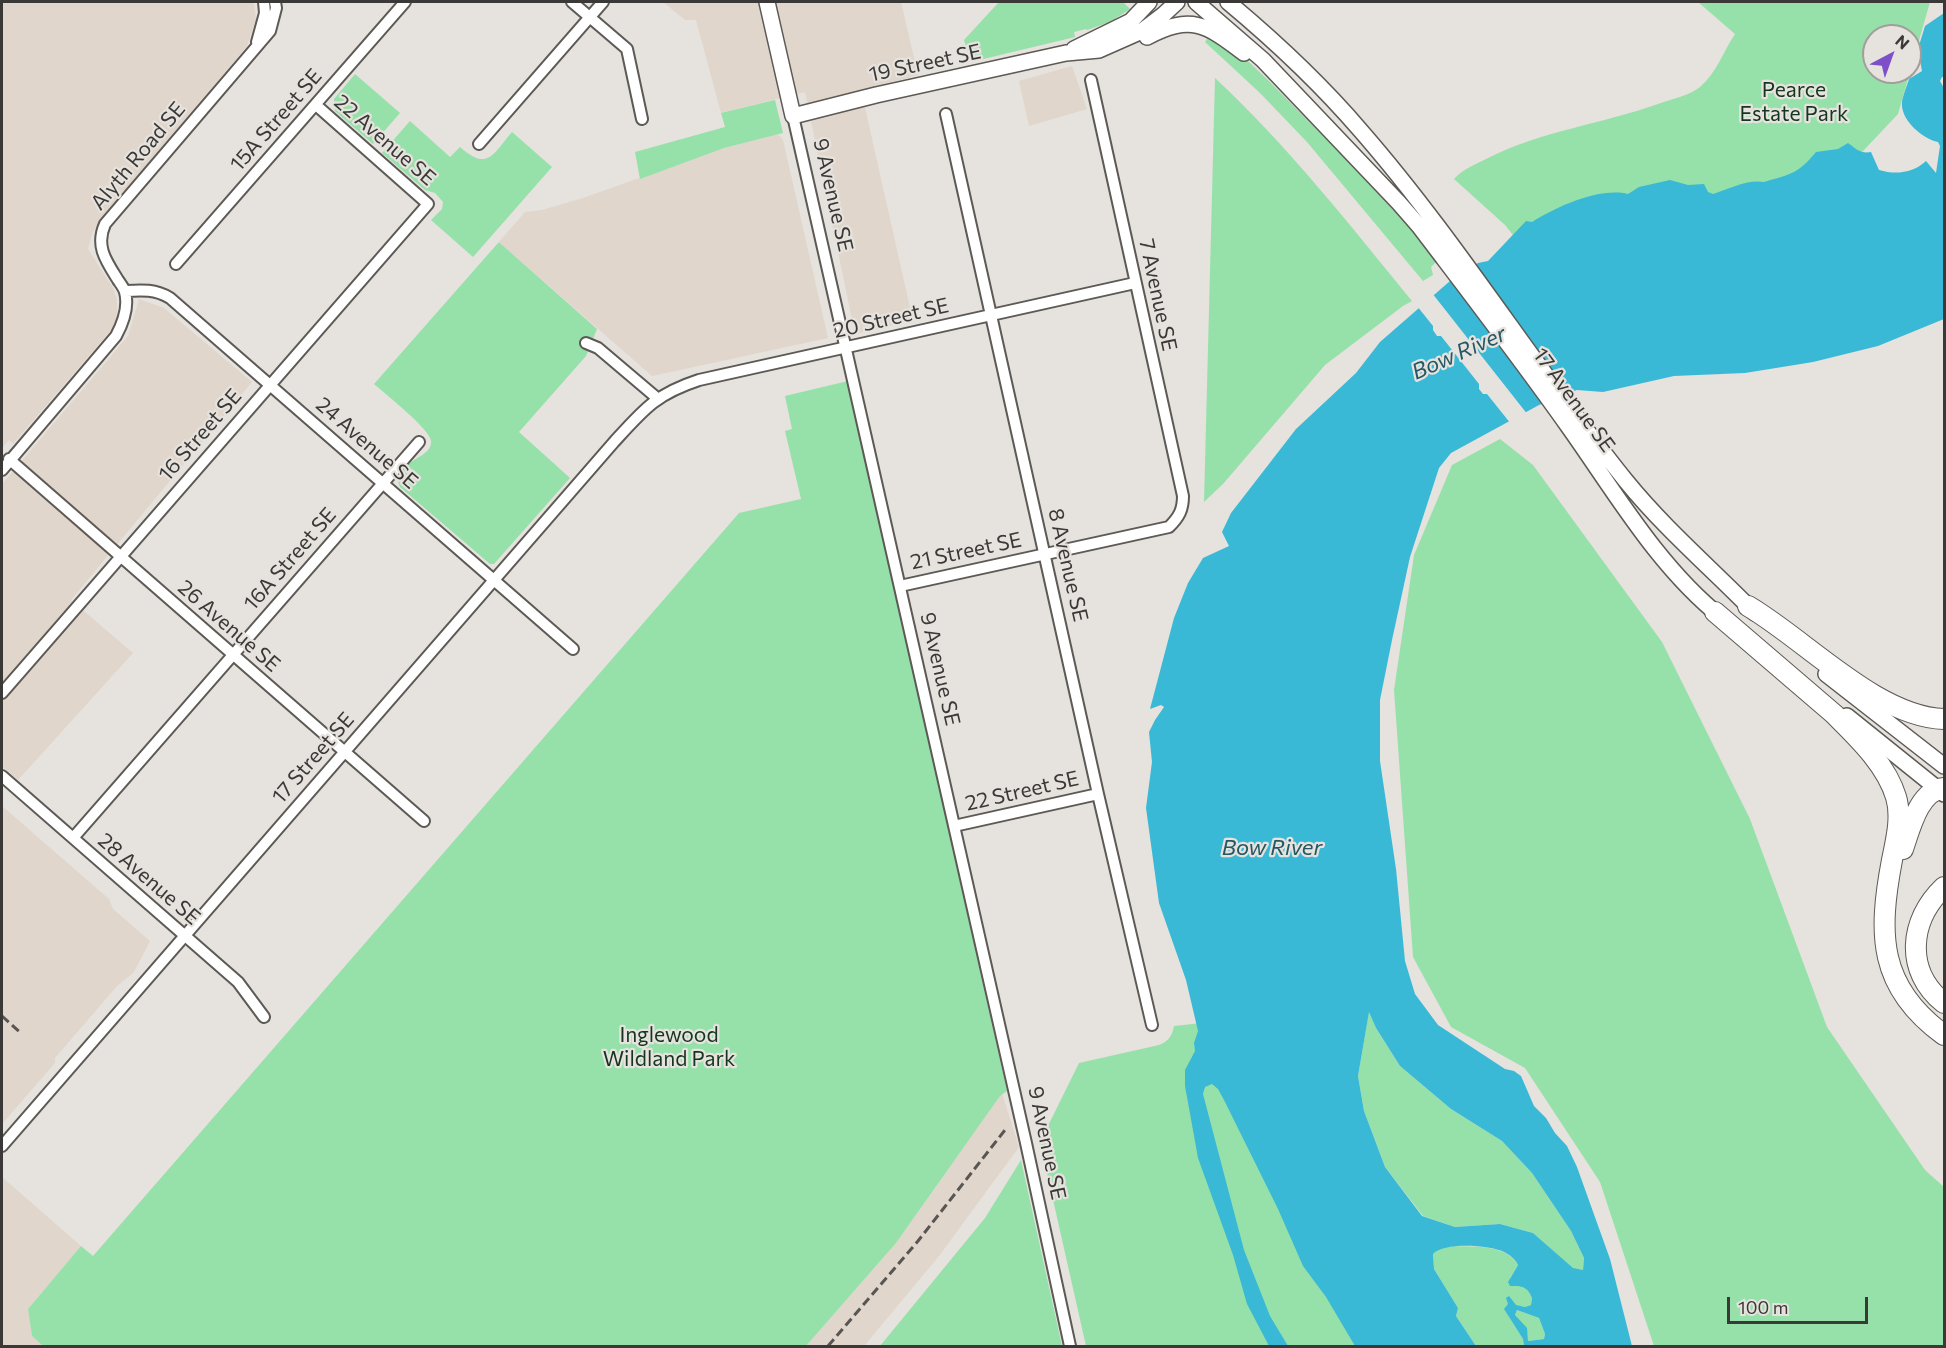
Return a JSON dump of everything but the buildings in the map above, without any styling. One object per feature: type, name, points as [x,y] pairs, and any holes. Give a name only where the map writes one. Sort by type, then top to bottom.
[{"type":"highway","points":[[1748,606],[1769,618],[1881,699],[1932,719],[1944,719]]},
{"type":"highway","points":[[1715,612],[1834,714],[1852,732],[1885,773],[1897,798],[1898,818],[1885,897],[1884,929],[1887,958],[1902,993],[1930,1024],[1944,1035]]},
{"type":"highway","points":[[1884,929],[1911,825],[1926,797],[1942,790]]},
{"type":"highway","points":[[1944,887],[1931,903],[1919,924],[1916,951],[1923,978],[1944,1003]]},
{"type":"main road","name":"9 Avenue SE","points":[[767,2],[793,116]]},
{"type":"main road","name":"19 Street SE","points":[[1066,53],[1131,21],[1149,2]]},
{"type":"main road","name":"19 Street SE","points":[[793,116],[1066,53],[1099,50],[1142,31],[1177,2]]},
{"type":"main road","name":"17 Avenue SE","points":[[1196,2],[1263,60],[1451,257]]},
{"type":"main road","name":"17 Avenue SE","points":[[1228,2],[1277,44],[1327,93],[1407,186],[1451,257],[1564,408],[1645,504],[1677,538],[1793,648],[1944,766]]},
{"type":"main road","points":[[1099,50],[1124,46],[1167,27],[1191,23],[1204,27],[1231,43],[1302,100]]},
{"type":"main road","name":"17 Avenue SE","points":[[1564,408],[1644,533],[1674,571],[1715,612],[1942,790]]},
{"type":"street","name":"Alyth Road SE","points":[[254,51],[266,13],[264,2]]},
{"type":"street","name":"Alyth Road SE","points":[[125,291],[104,258],[100,247],[100,234],[105,224],[270,31],[276,8],[275,2]]},
{"type":"street","name":"15A Street SE","points":[[176,264],[405,2]]},
{"type":"street","points":[[572,2],[627,49],[642,119]]},
{"type":"street","points":[[479,144],[603,2]]},
{"type":"street","name":"7 Avenue SE","points":[[1091,80],[1183,496],[1179,518]]},
{"type":"street","name":"22 Avenue SE","points":[[316,105],[428,204]]},
{"type":"street","name":"8 Avenue SE","points":[[946,114],[1152,1025]]},
{"type":"street","name":"9 Avenue SE","points":[[793,116],[1070,1347]]},
{"type":"street","name":"16 Street SE","points":[[2,693],[428,204]]},
{"type":"street","name":"20 Street SE","points":[[657,398],[699,380],[1136,283]]},
{"type":"street","name":"24 Avenue SE","points":[[125,291],[151,290],[170,298],[573,649]]},
{"type":"street","points":[[2,470],[116,336],[124,321],[125,291]]},
{"type":"street","points":[[586,343],[598,348],[657,398]]},
{"type":"street","name":"17 Street SE","points":[[2,1146],[614,442],[657,398]]},
{"type":"street","name":"16A Street SE","points":[[73,838],[419,442]]},
{"type":"street","name":"26 Avenue SE","points":[[9,459],[424,821]]},
{"type":"street","name":"21 Street SE","points":[[900,586],[1169,527],[1179,518]]},
{"type":"street","name":"28 Avenue SE","points":[[2,776],[238,982],[264,1017]]},
{"type":"street","name":"22 Street SE","points":[[954,826],[1098,794]]},
{"type":"shaded area","points":[[2,2],[251,2],[254,4],[256,19],[247,46],[99,221],[92,234],[88,249],[113,288],[117,300],[117,314],[112,329],[13,444],[9,440],[2,448]]},
{"type":"shaded area","points":[[663,2],[901,2],[918,75],[861,90],[913,321],[855,334],[805,92],[721,113],[696,20],[685,20]]},
{"type":"shaded area","points":[[1072,66],[1087,109],[1029,126],[1019,81]]},
{"type":"shaded area","points":[[778,134],[783,140],[828,338],[652,376],[498,243],[525,212],[542,210],[583,198],[724,148]]},
{"type":"shaded area","points":[[139,299],[164,308],[252,382],[71,600],[133,653],[18,780],[2,766],[2,484],[128,336]]},
{"type":"shaded area","points":[[2,806],[109,899],[113,909],[150,941],[134,972],[117,986],[2,1124]]},
{"type":"shaded area","points":[[1002,1093],[1019,1147],[939,1256],[864,1346],[806,1346],[896,1243]]},
{"type":"shaded area","points":[[2,1177],[81,1246],[28,1309],[32,1336],[43,1346],[2,1346]]},
{"type":"green space","points":[[999,2],[1123,2],[1130,9],[1110,22],[1074,32],[1075,37],[971,62],[964,40]]},
{"type":"green space","name":"Pearce Estate Park","points":[[1698,2],[1930,2],[1922,30],[1922,24],[1862,24],[1862,84],[1907,84],[1898,114],[1831,185],[1525,250],[1505,225],[1454,179],[1470,167],[1529,141],[1637,111],[1696,90],[1706,81],[1735,34]]},
{"type":"green space","points":[[1209,36],[1249,62],[1405,219],[1437,261],[1431,267],[1433,275],[1423,281],[1307,142],[1260,93],[1205,42]]},
{"type":"green space","points":[[355,74],[400,113],[373,144],[335,111],[334,99]]},
{"type":"green space","points":[[1215,78],[1293,158],[1412,301],[1325,365],[1223,484],[1204,502]]},
{"type":"green space","points":[[775,100],[783,133],[724,148],[640,179],[635,152],[725,127],[721,113]]},
{"type":"green space","points":[[410,121],[450,157],[460,147],[477,158],[489,157],[512,132],[552,167],[473,257],[431,220],[442,209],[443,202],[435,193],[425,190],[382,153]]},
{"type":"green space","points":[[498,243],[597,329],[586,356],[519,432],[570,478],[494,564],[490,564],[400,487],[401,471],[426,452],[431,441],[429,435],[415,420],[374,384]]},
{"type":"green space","name":"Inglewood Wildland Park","points":[[848,381],[1007,1091],[1000,1096],[896,1243],[806,1346],[43,1346],[32,1336],[28,1309],[81,1246],[93,1256],[739,513],[801,499],[785,431],[792,429],[785,396]]},
{"type":"green space","points":[[1500,439],[1533,465],[1662,642],[1750,819],[1827,1027],[1925,1170],[1944,1187],[1944,1346],[1654,1346],[1600,1182],[1525,1068],[1451,1027],[1413,957],[1394,690],[1414,555],[1452,465]]},
{"type":"green space","points":[[1369,1011],[1376,1028],[1400,1066],[1451,1109],[1502,1141],[1532,1173],[1571,1231],[1584,1258],[1583,1270],[1573,1269],[1533,1233],[1500,1224],[1455,1227],[1423,1216],[1385,1167],[1364,1111],[1358,1076]]},
{"type":"green space","points":[[1202,1023],[1360,1346],[1086,1346],[1040,1142],[1079,1063],[1159,1045],[1170,1038],[1174,1026]]},
{"type":"green space","points":[[1021,1160],[1062,1346],[880,1346],[985,1218]]},
{"type":"green space","points":[[1453,1246],[1498,1250],[1513,1258],[1518,1265],[1510,1278],[1513,1286],[1520,1286],[1527,1290],[1532,1298],[1531,1305],[1525,1307],[1508,1304],[1508,1315],[1523,1339],[1524,1346],[1476,1346],[1456,1316],[1458,1308],[1434,1269],[1433,1254],[1437,1249]]},
{"type":"green space","points":[[1517,1310],[1539,1318],[1545,1334],[1544,1339],[1528,1341],[1527,1333],[1515,1315]]},
{"type":"water","name":"Bow River","points":[[1944,13],[1944,77],[1940,81],[1944,88],[1944,319],[1878,346],[1813,362],[1745,373],[1674,376],[1603,392],[1577,390],[1539,405],[1451,453],[1439,468],[1410,557],[1380,700],[1380,761],[1396,869],[1405,961],[1415,994],[1438,1025],[1505,1069],[1521,1076],[1534,1106],[1567,1146],[1577,1167],[1610,1259],[1632,1346],[1524,1346],[1523,1339],[1504,1309],[1508,1304],[1506,1298],[1509,1296],[1516,1305],[1525,1307],[1531,1305],[1532,1298],[1526,1289],[1510,1286],[1508,1282],[1517,1263],[1508,1254],[1497,1250],[1478,1246],[1456,1246],[1439,1250],[1433,1254],[1434,1269],[1458,1308],[1456,1316],[1476,1346],[1355,1346],[1326,1297],[1303,1266],[1278,1209],[1224,1100],[1212,1084],[1205,1087],[1203,1094],[1244,1250],[1270,1316],[1288,1346],[1269,1346],[1247,1304],[1233,1255],[1198,1158],[1185,1086],[1185,1070],[1195,1051],[1194,1043],[1198,1031],[1186,980],[1159,903],[1146,808],[1152,762],[1149,732],[1164,707],[1161,705],[1150,709],[1174,618],[1188,583],[1203,558],[1229,546],[1222,532],[1231,513],[1296,429],[1356,373],[1380,342],[1450,281],[1478,263],[1488,261],[1526,221],[1532,222],[1553,210],[1591,196],[1604,193],[1628,194],[1639,187],[1670,180],[1688,185],[1704,184],[1708,192],[1713,194],[1745,183],[1764,182],[1793,172],[1804,165],[1816,152],[1838,149],[1848,143],[1861,152],[1871,152],[1879,170],[1904,172],[1926,161],[1936,173],[1940,146],[1938,142],[1919,133],[1909,122],[1902,109],[1908,84],[1922,84],[1922,36],[1925,26]],"holes":[[[1369,1012],[1376,1028],[1400,1066],[1451,1109],[1502,1141],[1532,1173],[1571,1231],[1584,1258],[1583,1270],[1573,1268],[1533,1233],[1500,1224],[1455,1227],[1422,1216],[1385,1167],[1364,1111],[1358,1076]],[[1517,1310],[1539,1318],[1545,1334],[1544,1339],[1528,1341],[1527,1328],[1515,1315]]]},
{"type":"pier","points":[[1432,293],[1528,415],[1511,424],[1487,394],[1483,394],[1479,389],[1479,384],[1441,336],[1437,336],[1433,326],[1417,306]]},
{"type":"railway","points":[[2,1016],[22,1034]]},
{"type":"railway","points":[[828,1346],[918,1241],[1005,1130]]}]
